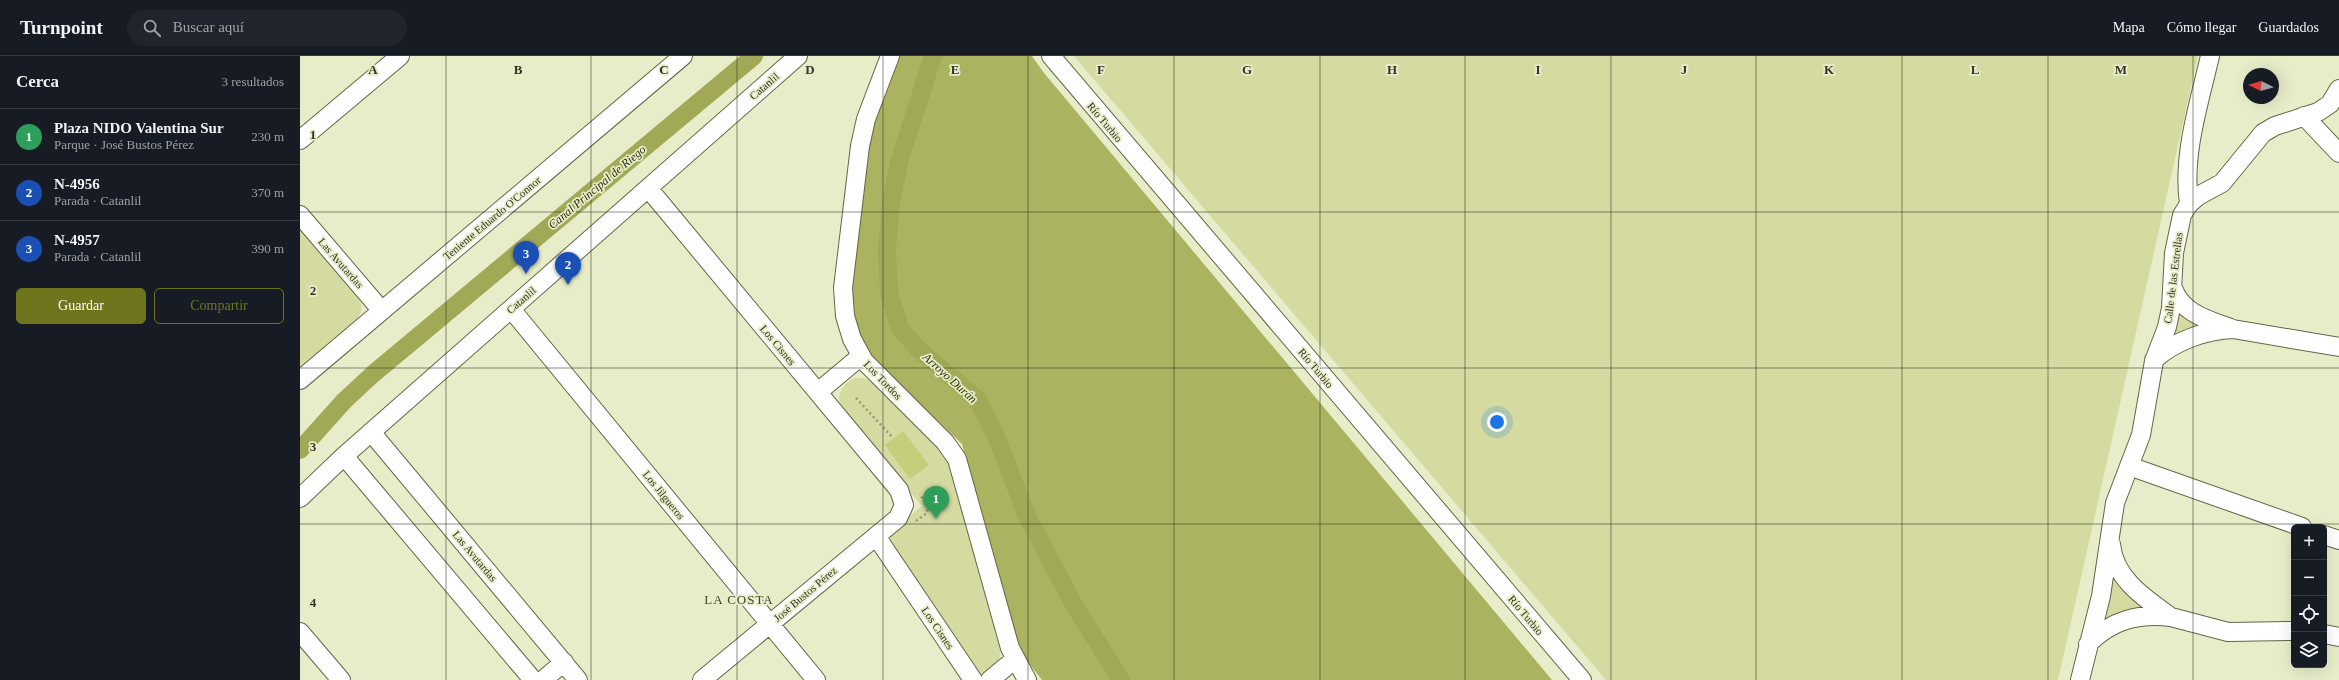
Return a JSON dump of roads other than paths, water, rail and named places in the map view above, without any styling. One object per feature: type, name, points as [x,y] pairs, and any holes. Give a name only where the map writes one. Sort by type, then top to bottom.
[{"type":"street","points":[[300,140],[400,56]]},
{"type":"street","name":"Catanlil","points":[[300,498],[371,432],[798,56]]},
{"type":"street","name":"Los Tordos","points":[[890,56],[862,133],[843,288],[848,328],[861,356],[871,369],[946,442],[957,459],[1014,660]]},
{"type":"street","name":"Río Turbio","points":[[1051,56],[1582,680]]},
{"type":"street","points":[[2189,204],[2186,187],[2188,157],[2210,56]]},
{"type":"street","name":"Teniente Eduardo O'Connor","points":[[300,380],[674,59]]},
{"type":"street","name":"Calle de las Estrellas","points":[[2080,680],[2101,596],[2115,503],[2146,418],[2154,361],[2167,327],[2173,288],[2177,234],[2182,215],[2189,204],[2198,196],[2222,182],[2263,133],[2275,126],[2318,112],[2330,104],[2339,89]]},
{"type":"street","points":[[2304,116],[2339,153]]},
{"type":"street","name":"Los Cisnes","points":[[648,188],[899,490],[904,505]]},
{"type":"street","name":"Las Avutardas","points":[[300,215],[382,311]]},
{"type":"street","points":[[2173,288],[2178,301],[2191,312],[2233,330]]},
{"type":"street","name":"Los Jilgueros","points":[[512,309],[816,680]]},
{"type":"street","points":[[2154,361],[2169,348],[2177,344],[2214,331],[2233,330],[2339,347]]},
{"type":"street","points":[[818,392],[861,356]]},
{"type":"street","name":"Las Avutardas","points":[[371,432],[578,680]]},
{"type":"street","points":[[344,456],[533,680]]},
{"type":"street","points":[[2129,466],[2293,524]]},
{"type":"street","name":"José Bustos Pérez","points":[[702,680],[898,518],[904,505]]},
{"type":"street","points":[[2110,535],[2115,560],[2127,581],[2141,595],[2172,618]]},
{"type":"street","name":"Los Cisnes","points":[[876,536],[973,680]]},
{"type":"street","points":[[2327,536],[2339,540]]},
{"type":"street","points":[[2088,644],[2107,627],[2130,618],[2155,615],[2228,632],[2291,631]]},
{"type":"street","points":[[300,632],[337,679]]},
{"type":"street","points":[[2327,635],[2339,637]]},
{"type":"street","points":[[990,680],[1014,660],[1027,680]]},
{"type":"street","points":[[543,680],[564,662]]},
{"type":"waterway","name":"Canal Principal de Riego","points":[[300,450],[344,401],[373,374],[754,56]]},
{"type":"waterway","name":"Arroyo Durán","points":[[933,56],[899,162],[891,204],[887,249],[889,294],[900,328],[918,349],[977,399],[996,436],[1027,516],[1074,605],[1121,680]]},
{"type":"place","name":"N-4957","points":[[526,274]]},
{"type":"place","name":"N-4956","points":[[568,285]]},
{"type":"place","name":"Plaza NIDO Valentina Sur","points":[[936,519]]},
{"type":"district","name":"LA COSTA","points":[[739,599]]}]
